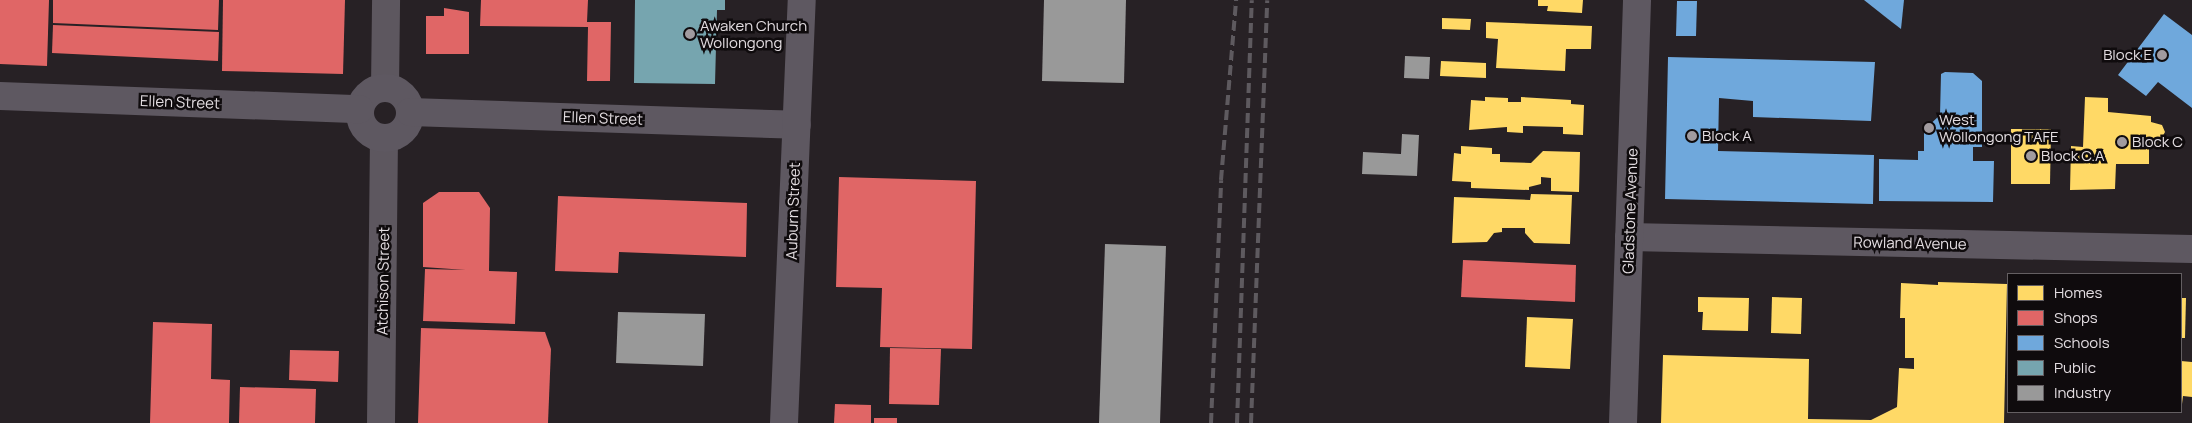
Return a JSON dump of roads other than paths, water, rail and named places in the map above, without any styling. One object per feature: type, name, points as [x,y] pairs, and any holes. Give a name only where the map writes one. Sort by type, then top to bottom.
[{"type":"street","points":[[385,88],[386,0]]},
{"type":"street","name":"Auburn Street","points":[[784,423],[802,0]]},
{"type":"street","name":"Gladstone Avenue","points":[[1623,423],[1637,0]]},
{"type":"street","points":[[385,88],[402,95],[410,112],[402,131],[384,138],[364,129],[360,109],[372,92],[385,88]]},
{"type":"street","name":"Ellen Street","points":[[0,96],[360,109]]},
{"type":"street","name":"Ellen Street","points":[[410,112],[797,125]]},
{"type":"street","name":"Atchison Street","points":[[381,423],[384,138]]},
{"type":"street","name":"Rowland Avenue","points":[[1629,237],[2192,249]]},
{"type":"railway","points":[[1211,423],[1221,180],[1236,0]]},
{"type":"railway","points":[[1237,423],[1252,0]]},
{"type":"railway","points":[[1251,423],[1267,0]]},
{"type":"place","name":"Awaken Church Wollongong","points":[[690,34]]},
{"type":"place","name":"Block E","points":[[2162,55]]},
{"type":"place","name":"West Wollongong TAFE","points":[[1929,128]]},
{"type":"place","name":"Block A","points":[[1692,136]]},
{"type":"place","name":"Block C","points":[[2122,142]]},
{"type":"place","name":"Block C.A","points":[[2031,156]]}]
